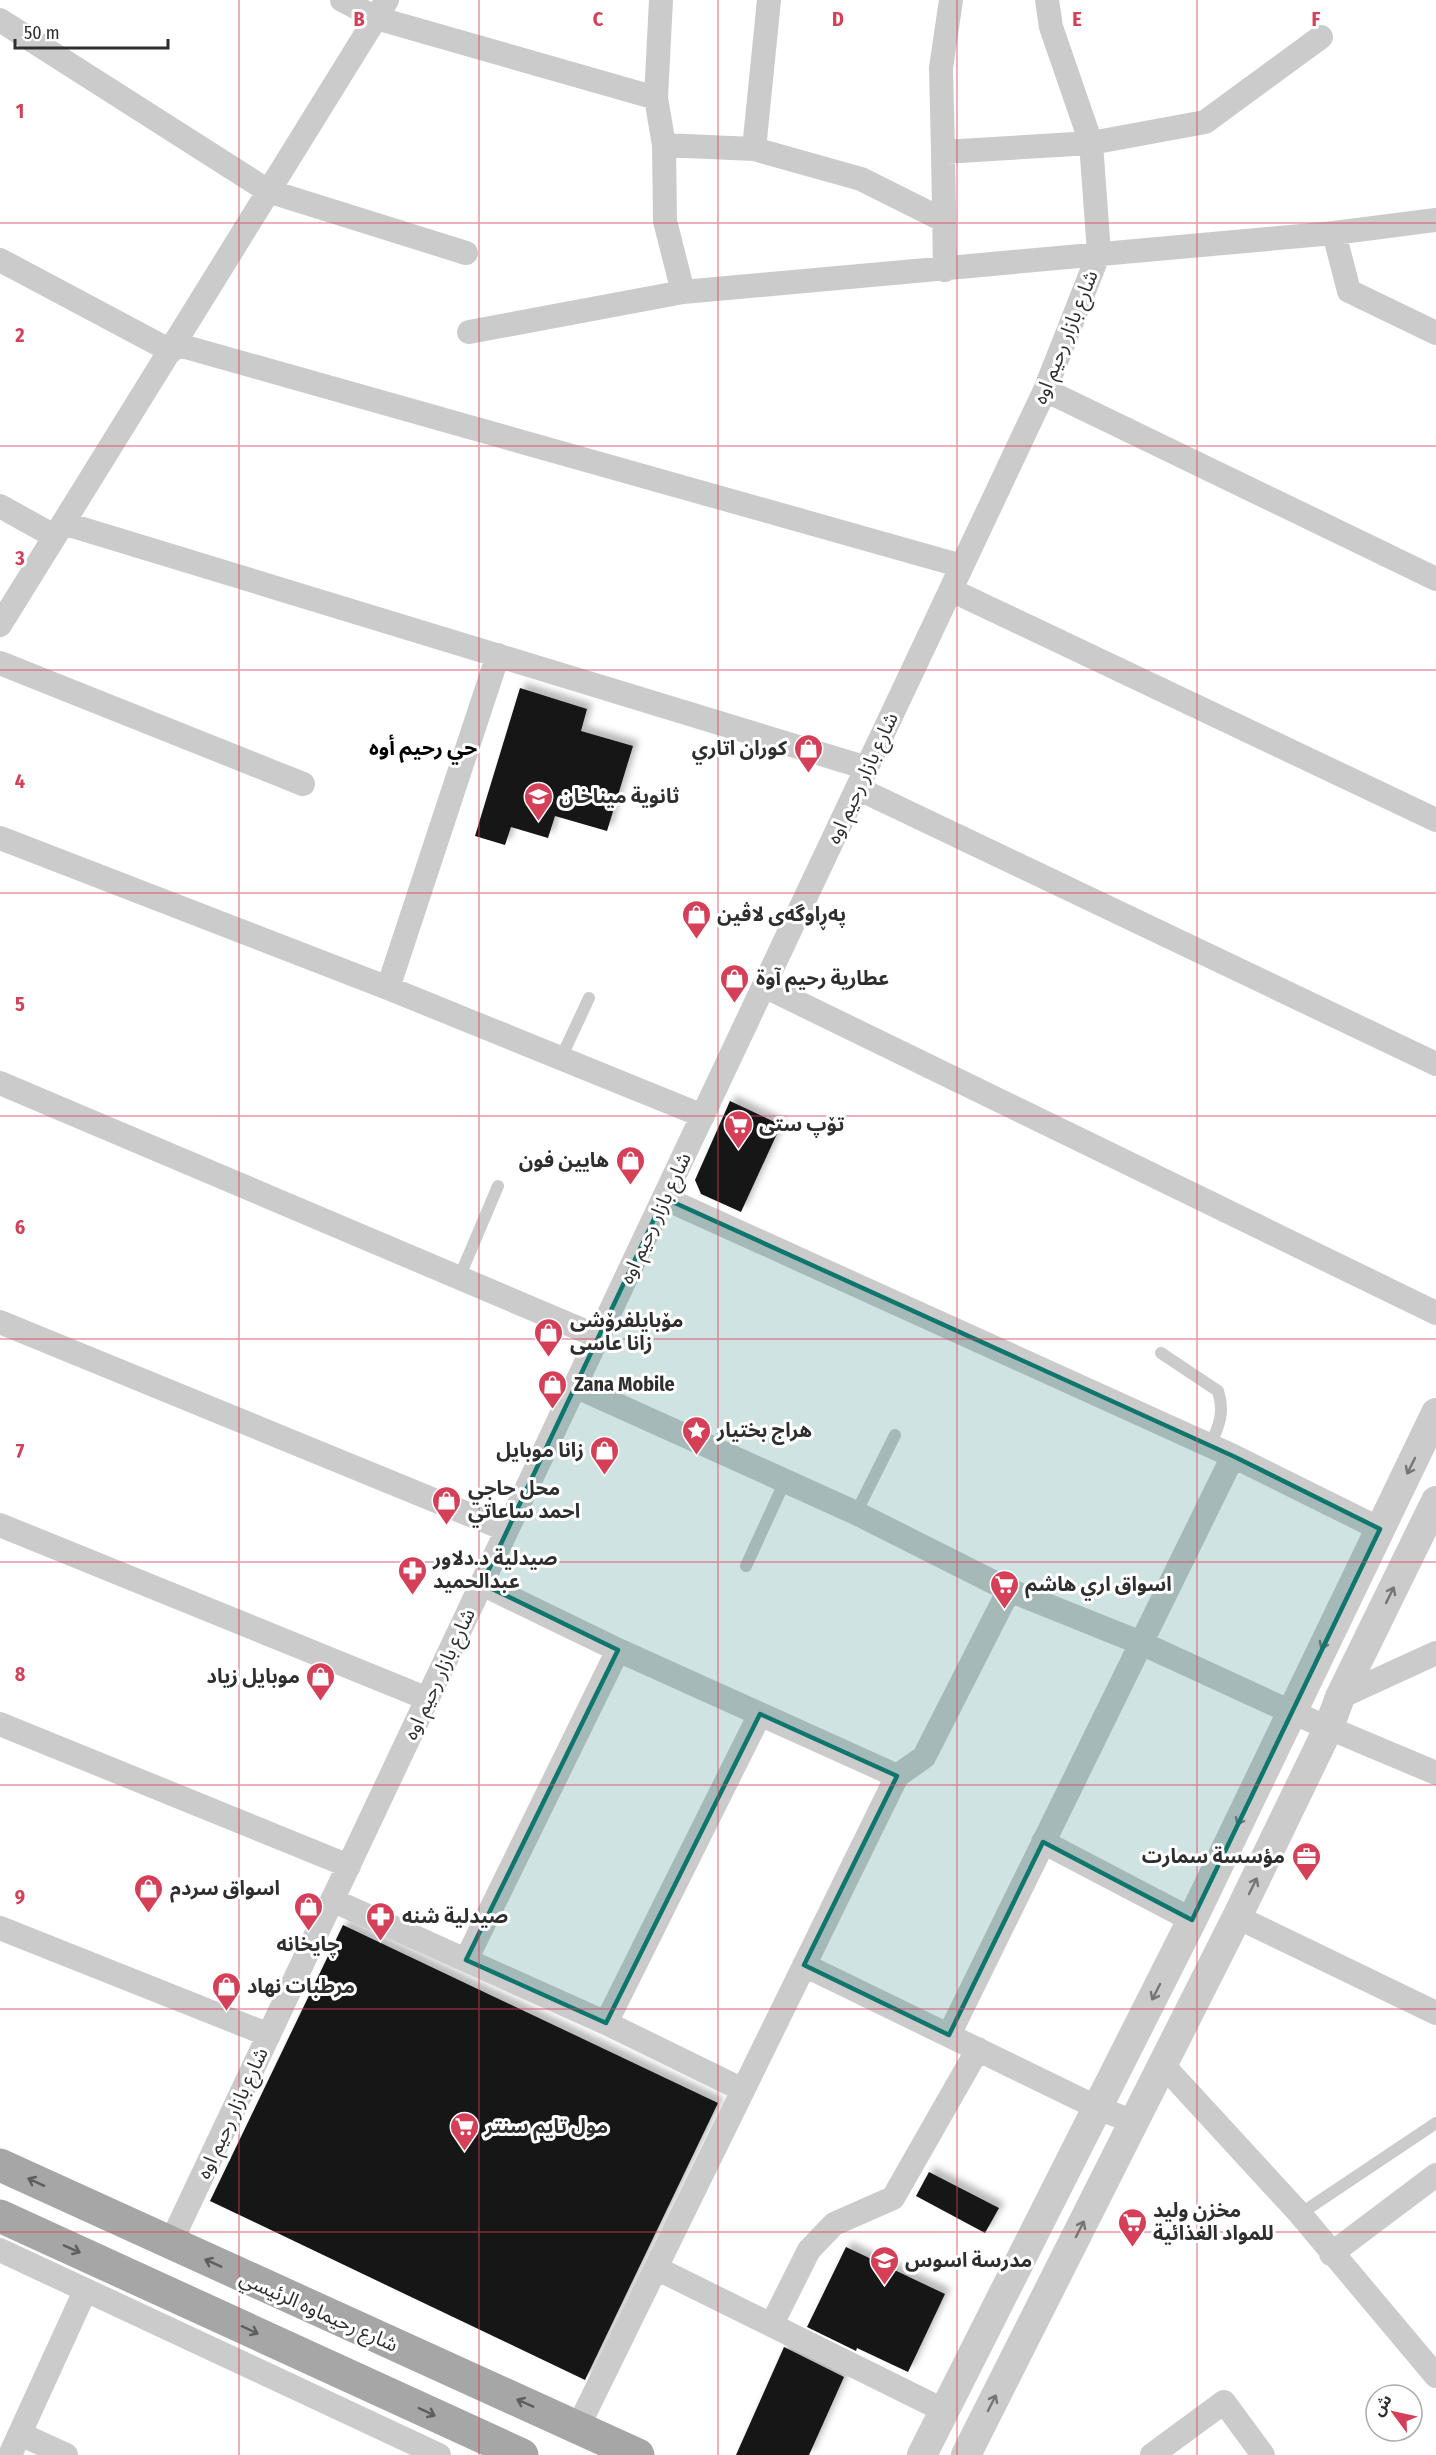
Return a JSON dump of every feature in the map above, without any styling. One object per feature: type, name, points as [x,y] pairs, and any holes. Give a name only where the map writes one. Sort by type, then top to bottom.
[{"type":"main road","name":"شارع رحيماوه الرئيسي","points":[[0,2165],[638,2455]]},
{"type":"main road","points":[[0,2217],[522,2455]]},
{"type":"street","points":[[342,0],[381,9],[656,98]]},
{"type":"street","points":[[661,0],[656,98],[663,145],[665,221],[683,292]]},
{"type":"street","points":[[754,149],[770,0]]},
{"type":"street","points":[[945,270],[941,68],[951,0]]},
{"type":"street","points":[[1047,0],[1051,27],[1091,143],[1099,254]]},
{"type":"street","points":[[0,625],[381,9]]},
{"type":"street","points":[[0,20],[268,191],[465,253]]},
{"type":"street","points":[[943,152],[1091,143],[1206,122],[1322,37]]},
{"type":"street","points":[[663,145],[754,149],[861,179],[943,220]]},
{"type":"street","points":[[469,332],[683,292],[1334,233],[1436,220]]},
{"type":"street","points":[[1334,233],[1349,291],[1436,333]]},
{"type":"street","name":"شارع بازار رحيم اوه","points":[[170,2244],[1045,390],[1099,254]]},
{"type":"street","points":[[0,260],[173,347],[962,566]]},
{"type":"street","points":[[1045,390],[1436,579]]},
{"type":"street","points":[[0,506],[59,529],[498,655],[862,778],[1436,1064]]},
{"type":"street","points":[[951,590],[1436,820]]},
{"type":"street","points":[[388,988],[498,655]]},
{"type":"street","points":[[0,663],[303,784]]},
{"type":"street","points":[[0,838],[388,988],[703,1116]]},
{"type":"street","points":[[764,986],[1436,1313]]},
{"type":"street","points":[[0,1083],[598,1337]]},
{"type":"street","points":[[664,1198],[1233,1456],[1380,1529]]},
{"type":"street","points":[[0,1322],[507,1530]]},
{"type":"street","points":[[575,1386],[856,1513],[1009,1590],[1141,1643],[1291,1712],[1436,1773]]},
{"type":"street","points":[[922,2455],[1192,1920],[1436,1413]]},
{"type":"street","points":[[949,2035],[1233,1456]]},
{"type":"street","points":[[966,2455],[1237,1917],[1329,1728],[1340,1697],[1436,1501]]},
{"type":"street","points":[[0,1526],[428,1699]]},
{"type":"street","points":[[482,1584],[618,1650],[897,1776]]},
{"type":"street","points":[[578,2427],[897,1776],[924,1757],[1009,1590]]},
{"type":"street","points":[[466,1960],[618,1650]]},
{"type":"street","points":[[1340,1697],[1436,1653]]},
{"type":"street","points":[[606,2023],[760,1714]]},
{"type":"street","points":[[0,1724],[349,1866]]},
{"type":"street","points":[[1043,1842],[1192,1920]]},
{"type":"street","points":[[332,1900],[606,2023],[743,2090]]},
{"type":"street","points":[[1237,1917],[1436,2013]]},
{"type":"street","points":[[0,1928],[269,2035]]},
{"type":"street","points":[[804,1965],[1098,2108],[1134,2122]]},
{"type":"street","points":[[772,2324],[809,2250],[834,2224],[893,2198],[978,2049]]},
{"type":"street","points":[[1163,2065],[1300,2214],[1434,2371]]},
{"type":"street","points":[[1331,2253],[1436,2175]]},
{"type":"street","points":[[0,2250],[439,2455]]},
{"type":"street","points":[[656,2268],[945,2411]]},
{"type":"street","points":[[66,2455],[15,2444],[85,2291]]},
{"type":"street","points":[[1152,2455],[1224,2402],[1263,2455]]},
{"type":"lane","points":[[561,1058],[589,998]]},
{"type":"lane","points":[[459,1278],[498,1186]]},
{"type":"lane","points":[[1161,1353],[1218,1391],[1222,1419],[1210,1446]]},
{"type":"lane","points":[[856,1513],[895,1435]]},
{"type":"lane","points":[[746,1566],[785,1481]]},
{"type":"lane","points":[[1300,2214],[1436,2123]]},
{"type":"highlighted area","points":[[664,1198],[1233,1456],[1380,1529],[1192,1920],[1043,1842],[949,2035],[804,1965],[897,1776],[760,1714],[606,2023],[466,1960],[618,1650],[482,1584]]},
{"type":"building","points":[[520,688],[587,709],[581,731],[633,746],[607,831],[555,816],[548,838],[511,827],[505,845],[475,836]]},
{"type":"building","name":"تۆپ ستی","points":[[730,1101],[781,1125],[741,1212],[701,1194],[695,1180]]},
{"type":"building","name":"مول تايم سنتر","points":[[343,1925],[718,2103],[585,2380],[210,2201]]},
{"type":"building","points":[[929,2172],[999,2208],[985,2233],[916,2196]]},
{"type":"building","points":[[846,2247],[945,2294],[908,2372],[857,2348],[856,2351],[807,2327]]},
{"type":"building","points":[[784,2347],[844,2377],[809,2455],[736,2455]]},
{"type":"place","name":"كوران اتاري","points":[[808,774]]},
{"type":"place","name":"ثانوية ميناخان","points":[[538,822]]},
{"type":"place","name":"پەڕاوگەی لاڤین","points":[[696,940]]},
{"type":"place","name":"عطارية رحيم آوة","points":[[735,1004]]},
{"type":"place","name":"تۆپ ستی","points":[[738,1150]]},
{"type":"place","name":"هايين فون","points":[[630,1186]]},
{"type":"place","name":"مۆبایلفرۆشی زانا عاسی","points":[[549,1358]]},
{"type":"place","name":"Zana Mobile","points":[[553,1410]]},
{"type":"place","name":"هراج بختيار","points":[[696,1456]]},
{"type":"place","name":"زانا موبايل","points":[[605,1476]]},
{"type":"place","name":"محل حاجي احمد ساعاتي","points":[[447,1526]]},
{"type":"place","name":"صيدلية د.دلاور عبدالحميد","points":[[412,1596]]},
{"type":"place","name":"اسواق اري هاشم","points":[[1004,1610]]},
{"type":"place","name":"موبايل زياد","points":[[321,1702]]},
{"type":"place","name":"مؤسسة سمارت","points":[[1306,1882]]},
{"type":"place","name":"اسواق سردم","points":[[149,1914]]},
{"type":"place","name":"چایخانە","points":[[308,1932]]},
{"type":"place","name":"صيدلية شنه","points":[[381,1942]]},
{"type":"place","name":"مرطبات نهاد","points":[[226,2012]]},
{"type":"place","name":"مول تايم سنتر","points":[[464,2152]]},
{"type":"place","name":"مخزن وليد للمواد الغذائية","points":[[1132,2248]]},
{"type":"place","name":"مدرسة اسوس","points":[[884,2286]]},
{"type":"district","name":"حي رحيم أوه","points":[[423,748]]}]
